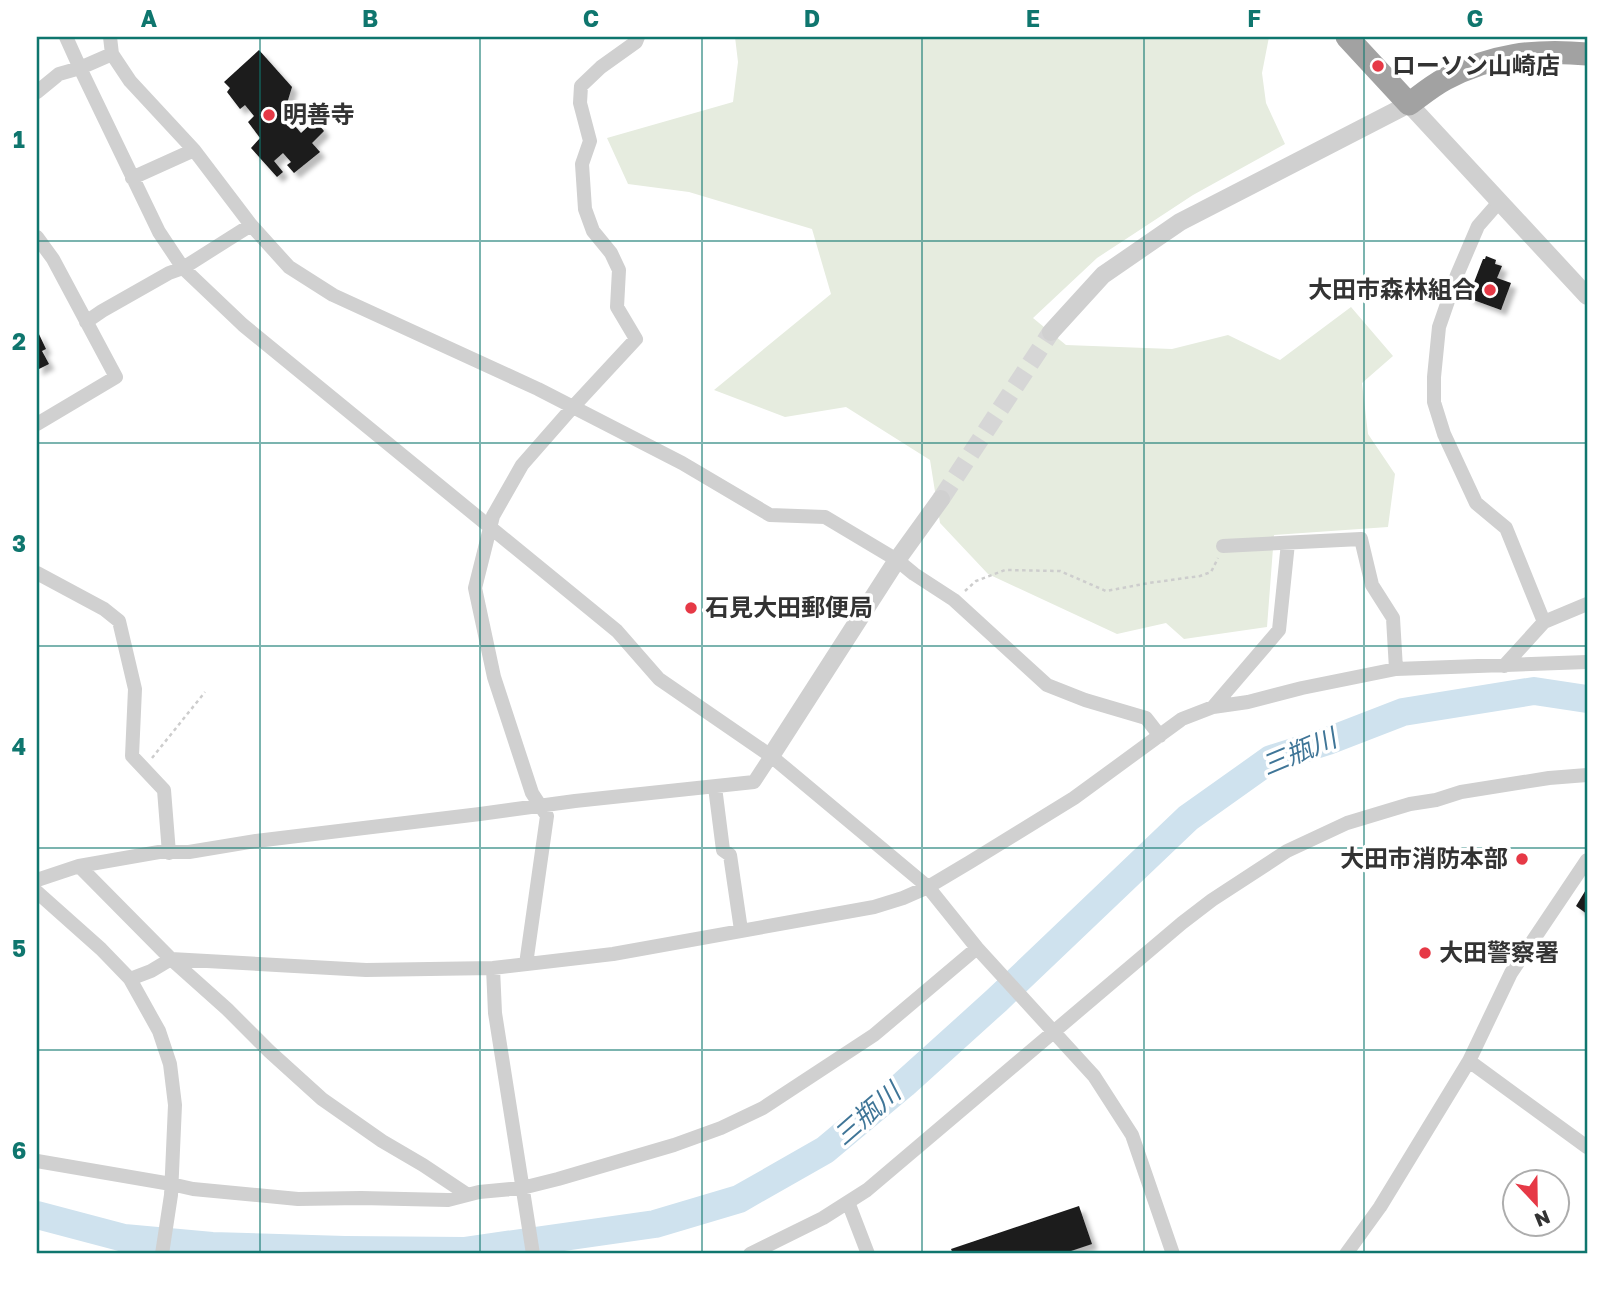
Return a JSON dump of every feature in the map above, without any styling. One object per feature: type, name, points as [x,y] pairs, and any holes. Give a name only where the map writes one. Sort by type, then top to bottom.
[{"type":"highway","points":[[1347,37],[1409,104],[1443,80],[1481,62],[1521,53],[1587,54]]},
{"type":"street","points":[[66,37],[159,232],[183,268],[243,325],[617,631],[659,679],[771,756],[928,887],[977,948],[1094,1076],[1132,1135],[1173,1254]]},
{"type":"street","points":[[110,37],[112,54],[130,81],[194,150],[251,225],[289,267],[333,295],[538,389],[682,463],[769,516],[825,517],[897,560],[954,600],[1047,684],[1085,700],[1146,718],[1160,736]]},
{"type":"street","points":[[526,964],[547,816],[532,793],[494,677],[475,588],[493,516],[522,465],[636,339],[617,307],[619,270],[611,253],[593,231],[584,209],[582,164],[590,141],[580,103],[581,86],[639,37]]},
{"type":"street","points":[[37,92],[59,74],[112,54]]},
{"type":"street","points":[[1051,332],[1103,275],[1180,222],[1409,104],[1587,296]]},
{"type":"street","points":[[132,178],[194,150]]},
{"type":"street","points":[[1499,202],[1478,226],[1439,327],[1434,402],[1444,434],[1476,503],[1506,528],[1544,622]]},
{"type":"street","points":[[86,322],[102,310],[183,268],[251,225]]},
{"type":"street","points":[[37,237],[53,259],[116,377],[37,424]]},
{"type":"street","points":[[37,880],[79,866],[159,852],[190,852],[256,841],[754,782],[897,560],[941,499]]},
{"type":"street","points":[[1223,546],[1361,538],[1372,585],[1392,618],[1396,669]]},
{"type":"street","points":[[1213,707],[1279,630],[1288,543]]},
{"type":"street","points":[[37,573],[104,609],[119,621],[135,689],[132,756],[164,790],[169,853]]},
{"type":"street","points":[[1504,666],[1544,622],[1587,604]]},
{"type":"street","points":[[130,979],[171,959],[366,970],[493,968],[626,952],[874,907],[928,887],[1018,834],[1063,806],[1182,719],[1213,707],[1248,702],[1314,685],[1396,669],[1587,662]]},
{"type":"street","points":[[750,1254],[823,1218],[867,1190],[1182,923],[1287,851],[1347,823],[1410,804],[1461,792],[1549,778],[1587,775]]},
{"type":"street","points":[[715,787],[723,850],[730,855],[741,930]]},
{"type":"street","points":[[1346,1254],[1380,1207],[1469,1061],[1511,972],[1587,860]]},
{"type":"street","points":[[79,866],[171,959],[323,1099],[382,1141],[468,1195]]},
{"type":"street","points":[[37,892],[130,979],[159,1031],[170,1065],[175,1105],[171,1189],[162,1254]]},
{"type":"street","points":[[37,1161],[171,1189],[298,1199],[448,1200],[522,1188],[674,1145],[721,1128],[763,1108],[874,1035],[977,948]]},
{"type":"street","points":[[493,968],[495,1013],[533,1254]]},
{"type":"street","points":[[1469,1061],[1587,1147]]},
{"type":"street","points":[[848,1202],[868,1254]]},
{"type":"path","points":[[954,600],[976,581],[1005,570],[1060,571],[1106,591],[1200,576],[1211,572],[1223,546]]},
{"type":"path","points":[[144,769],[205,692]]},
{"type":"shaded area","points":[[735,37],[1269,37],[1262,73],[1266,103],[1285,144],[1193,195],[1097,258],[1033,318],[1066,345],[1172,349],[1228,335],[1280,360],[1351,307],[1393,356],[1362,383],[1368,434],[1395,474],[1388,527],[1274,535],[1267,627],[1184,639],[1166,623],[1117,634],[988,574],[940,523],[930,460],[846,407],[785,417],[714,390],[831,294],[812,229],[689,192],[628,184],[607,138],[733,102],[738,62]]},
{"type":"building","name":"明善寺","points":[[259,50],[292,87],[284,113],[301,133],[315,120],[324,131],[312,143],[320,152],[294,173],[287,165],[291,162],[283,153],[274,161],[283,172],[277,177],[251,148],[260,138],[248,122],[254,116],[245,105],[240,109],[227,92],[230,88],[224,82]]},
{"type":"building","name":"大田市森林組合","points":[[1486,256],[1502,266],[1497,278],[1511,283],[1501,310],[1468,298]]},
{"type":"building","points":[[37,330],[46,349],[42,351],[49,364],[37,370]]},
{"type":"building","points":[[1587,888],[1587,914],[1576,906]]},
{"type":"building","points":[[1079,1206],[1092,1244],[1062,1254],[953,1254],[951,1249]]},
{"type":"waterway","name":"三瓶川","points":[[37,1215],[124,1238],[212,1246],[464,1251],[655,1224],[739,1199],[825,1150],[904,1084],[997,1000],[1188,818],[1271,759],[1328,741],[1403,712],[1534,691],[1587,699]]},
{"type":"tunnel","points":[[941,499],[1051,332]]},
{"type":"place","name":"ローソン山崎店","points":[[1378,66]]},
{"type":"place","name":"明善寺","points":[[269,115]]},
{"type":"place","name":"大田市森林組合","points":[[1490,290]]},
{"type":"place","name":"石見大田郵便局","points":[[691,608]]},
{"type":"place","name":"大田市消防本部","points":[[1522,859]]},
{"type":"place","name":"大田警察署","points":[[1425,953]]}]
